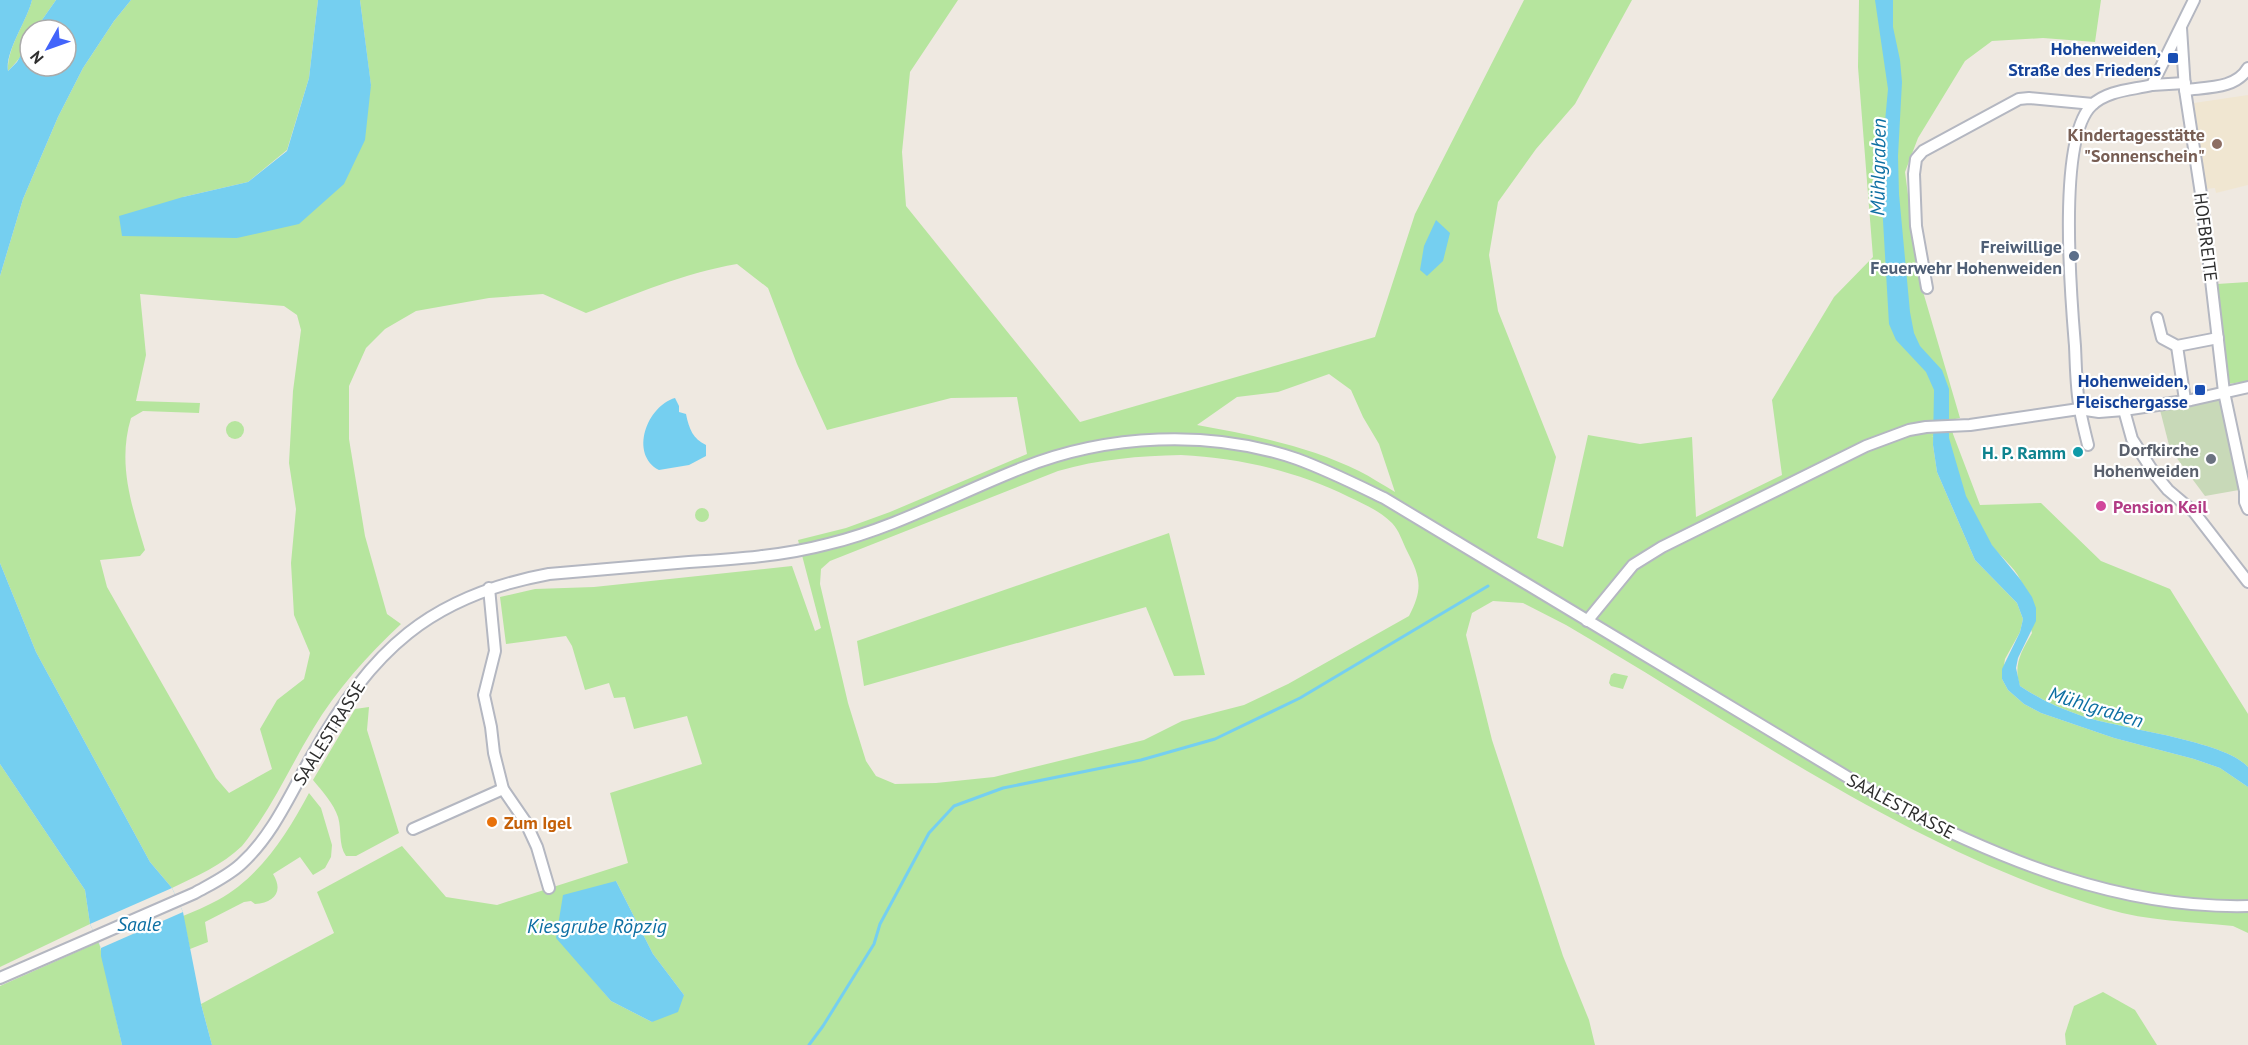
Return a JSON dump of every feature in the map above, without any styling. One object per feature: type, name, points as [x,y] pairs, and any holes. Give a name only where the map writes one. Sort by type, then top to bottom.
[{"type":"street","points":[[2152,85],[2194,0]]},
{"type":"street","name":"HOFBREITE","points":[[2181,28],[2185,86],[2224,392],[2248,509]]},
{"type":"street","points":[[2088,445],[2079,409],[2069,260],[2069,217],[2074,152],[2080,127],[2093,104],[2107,95],[2152,85],[2230,84],[2243,77],[2248,68]]},
{"type":"street","points":[[1927,288],[1916,226],[1914,174],[1916,159],[1923,152],[2019,99],[2093,104]]},
{"type":"street","points":[[2157,318],[2162,338],[2177,346],[2218,338]]},
{"type":"street","points":[[2177,346],[2185,400]]},
{"type":"street","points":[[1587,621],[1633,565],[1662,547],[1866,446],[1894,435],[1926,427],[1952,426],[2079,409],[2098,412],[2124,410],[2248,387]]},
{"type":"street","points":[[2124,410],[2132,439],[2154,474],[2168,490],[2194,512],[2248,582]]},
{"type":"street","name":"SAALESTRASSE","points":[[0,978],[195,893],[231,872],[257,849],[270,831],[331,723],[347,697],[367,672],[408,633],[467,597],[520,579],[549,574],[734,559],[812,548],[870,531],[1048,458],[1122,443],[1185,440],[1257,448],[1339,475],[1384,498],[1879,796],[1976,844],[2071,881],[2106,890],[2188,905],[2248,906]]},
{"type":"street","points":[[489,588],[495,651],[484,695],[494,753],[503,789],[525,821],[537,847],[549,888]]},
{"type":"street","points":[[413,829],[503,789]]},
{"type":"shaded area","points":[[2248,95],[2248,185],[2216,193],[2215,188],[2205,189],[2194,103]]},
{"type":"green space","points":[[32,0],[56,0],[43,18],[25,18]]},
{"type":"green space","points":[[131,0],[318,0],[309,78],[287,150],[248,182],[183,197],[237,238],[371,86],[360,0],[958,0],[910,72],[902,152],[906,206],[1080,422],[1375,337],[1415,214],[1524,0],[1632,0],[1575,104],[1536,149],[1498,202],[1489,255],[1498,311],[1556,457],[1537,538],[1563,547],[1588,435],[1640,444],[1692,437],[1696,517],[1782,475],[1772,400],[1834,297],[1873,257],[1858,67],[1859,0],[2101,0],[2095,42],[2043,38],[1992,41],[1965,61],[1918,138],[1905,172],[1919,278],[1960,418],[1950,420],[1953,434],[1980,505],[2041,503],[2101,561],[2170,589],[2248,714],[2248,767],[2217,749],[2195,742],[2099,721],[2074,713],[2020,686],[2018,665],[2032,633],[2022,584],[2014,570],[1993,547],[1970,508],[1954,464],[1948,435],[1931,437],[1934,437],[1937,472],[1975,560],[2017,603],[2023,619],[2020,632],[2005,659],[2002,679],[2008,690],[2024,704],[2041,713],[2114,738],[2220,768],[2248,787],[2248,933],[2233,926],[2154,919],[2107,909],[2035,885],[1965,855],[1829,784],[1566,625],[1523,603],[1493,601],[1472,613],[1466,635],[1492,740],[1563,956],[1589,1020],[1595,1045],[212,1045],[201,1004],[334,933],[317,892],[402,846],[446,897],[497,905],[628,863],[610,793],[702,764],[687,716],[634,729],[625,697],[614,698],[609,683],[585,690],[572,646],[566,636],[506,644],[500,597],[535,589],[594,587],[792,566],[815,631],[821,628],[798,540],[846,528],[890,512],[1027,454],[1017,397],[951,398],[827,430],[797,364],[768,288],[737,264],[679,278],[586,313],[543,294],[489,298],[416,311],[385,329],[366,348],[349,386],[349,439],[365,536],[387,614],[401,624],[332,700],[266,812],[242,846],[218,864],[172,888],[150,862],[36,652],[0,563],[0,276],[23,199],[58,117],[83,68]],"holes":[[[140,294],[284,306],[297,315],[301,330],[293,391],[289,463],[296,509],[291,563],[294,615],[310,653],[304,679],[277,700],[260,729],[272,769],[229,793],[216,778],[107,587],[100,560],[140,556],[145,550],[131,501],[126,468],[125,452],[131,418],[143,411],[199,413],[200,403],[136,401],[146,355]],[[1329,374],[1351,390],[1379,444],[1395,492],[1340,462],[1300,448],[1259,437],[1197,425],[1237,397],[1278,392]],[[1181,455],[1225,459],[1267,467],[1309,480],[1377,511],[1397,529],[1415,569],[1418,591],[1409,616],[1288,684],[1244,705],[1182,721],[1144,740],[994,777],[936,783],[895,784],[876,776],[866,761],[848,703],[820,584],[821,569],[830,561],[1058,471],[1134,457]],[[616,881],[653,954],[684,995],[652,1022],[611,1001],[589,975]]]},
{"type":"green space","points":[[18,35],[18,59],[8,71],[10,53]]},
{"type":"green space","points":[[2248,282],[2248,381],[2228,384],[2217,284]]},
{"type":"green space","points":[[2223,399],[2239,490],[2205,496],[2170,449],[2160,410]]},
{"type":"green space","points":[[235,421],[241,424],[244,430],[241,436],[235,439],[229,436],[226,430],[229,424]]},
{"type":"green space","points":[[699,508],[705,508],[709,515],[705,522],[699,522],[695,518],[695,512]]},
{"type":"green space","points":[[1169,533],[1205,675],[1174,676],[1146,607],[864,686],[857,641]]},
{"type":"green space","points":[[1614,673],[1628,676],[1623,689],[1611,686],[1609,683]]},
{"type":"green space","points":[[369,707],[367,730],[399,833],[356,856],[346,856],[342,847],[336,812],[313,780],[355,709]]},
{"type":"green space","points":[[0,764],[85,890],[90,924],[0,967]]},
{"type":"green space","points":[[309,793],[321,808],[332,845],[331,857],[325,868],[313,875],[300,857],[273,874],[278,886],[272,899],[255,904],[251,901],[244,902],[205,922],[208,942],[190,949],[183,916],[218,900],[247,879],[282,839]]},
{"type":"green space","points":[[99,942],[122,1045],[0,1045],[0,986]]},
{"type":"green space","points":[[2103,992],[2135,1010],[2157,1045],[2066,1045],[2065,1034],[2074,1006]]},
{"type":"water","points":[[0,0],[32,0],[25,18],[18,18],[18,33],[10,54],[8,71],[18,60],[18,78],[78,78],[58,117],[23,199],[0,276]]},
{"type":"water","points":[[56,0],[131,0],[114,21],[78,78],[78,18],[43,18]]},
{"type":"water","points":[[318,0],[360,0],[371,85],[365,140],[344,184],[299,224],[237,238],[122,236],[119,216],[183,197],[248,182],[287,151],[309,78]]},
{"type":"water","points":[[1875,0],[1893,0],[1893,27],[1902,82],[1898,156],[1899,194],[1914,333],[1920,346],[1942,370],[1949,389],[1949,438],[1966,496],[1992,545],[2020,579],[2032,597],[2036,608],[2036,621],[2018,658],[2016,668],[2020,686],[2050,703],[2082,716],[2217,749],[2248,767],[2248,787],[2220,768],[2114,738],[2041,713],[2024,704],[2008,690],[2002,679],[2002,669],[2020,632],[2023,619],[2017,603],[1975,560],[1937,472],[1933,445],[1934,390],[1926,372],[1896,340],[1889,324],[1881,186],[1888,89]]},
{"type":"water","points":[[1436,220],[1450,233],[1443,261],[1427,276],[1420,270],[1424,246]]},
{"type":"water","points":[[675,398],[679,412],[686,414],[692,433],[706,445],[706,456],[689,465],[659,470],[650,463],[645,453],[643,442],[645,431],[656,410]]},
{"type":"water","name":"Saale","points":[[0,563],[36,652],[150,862],[172,888],[183,912],[201,1004],[212,1045],[122,1045],[101,948],[90,924],[85,890],[0,764]]},
{"type":"water","name":"Kiesgrube Röpzig","points":[[616,881],[653,954],[684,995],[678,1012],[652,1022],[611,1001],[556,938],[563,895]]},
{"type":"pier","points":[[172,888],[183,912],[101,948],[90,924]]},
{"type":"waterway","points":[[809,1045],[874,944],[880,924],[929,833],[954,806],[1003,788],[1141,760],[1215,739],[1300,698],[1488,586]]},
{"type":"place","name":"Hohenweiden, Straße des Friedens","points":[[2173,58]]},
{"type":"place","name":"Kindertagesstätte \"Sonnenschein\"","points":[[2217,144]]},
{"type":"place","name":"Freiwillige Feuerwehr Hohenweiden","points":[[2074,256]]},
{"type":"place","name":"Hohenweiden, Fleischergasse","points":[[2200,390]]},
{"type":"place","name":"H. P. Ramm","points":[[2078,452]]},
{"type":"place","name":"Dorfkirche Hohenweiden","points":[[2211,459]]},
{"type":"place","name":"Pension Keil","points":[[2101,506]]},
{"type":"place","name":"Zum Igel","points":[[492,822]]},
{"type":"water label","name":"Mühlgraben","points":[[1878,167]]},
{"type":"water label","name":"Mühlgraben","points":[[2096,707]]}]
